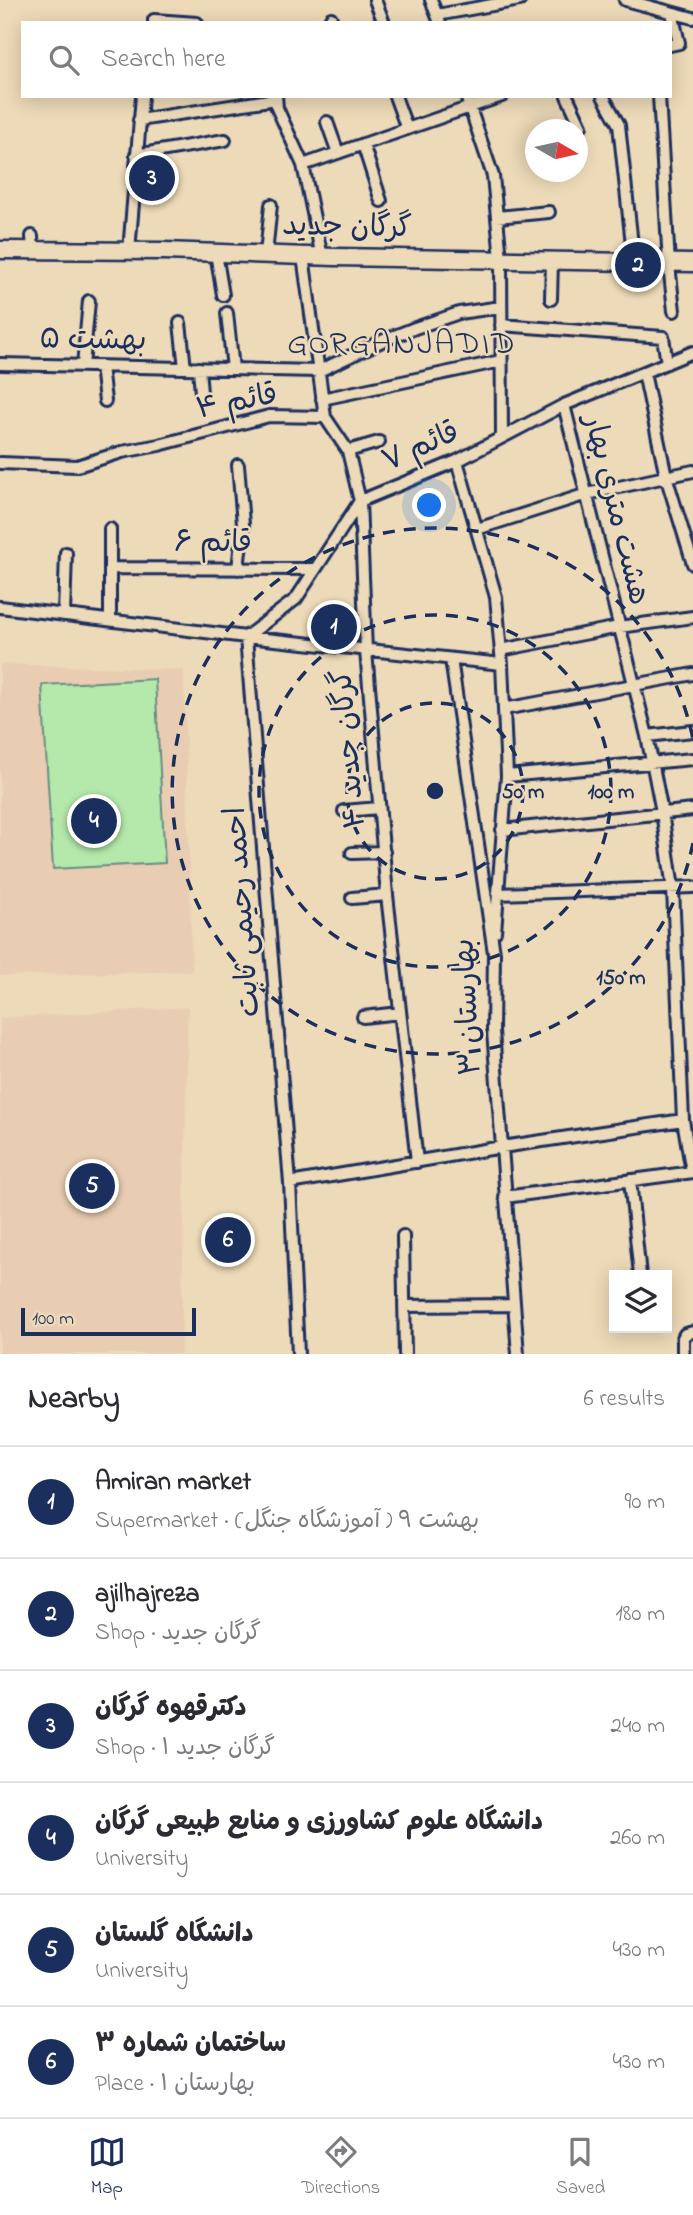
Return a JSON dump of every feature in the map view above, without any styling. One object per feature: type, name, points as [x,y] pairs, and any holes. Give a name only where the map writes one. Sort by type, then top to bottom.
[{"type":"main road","name":"گرگان جدید","points":[[0,250],[32,243],[129,251],[322,257],[693,263]]},
{"type":"street","points":[[375,0],[383,21]]},
{"type":"street","points":[[431,0],[439,19],[473,4],[520,0]]},
{"type":"street","points":[[625,0],[693,18]]},
{"type":"street","points":[[672,13],[675,44]]},
{"type":"street","points":[[129,251],[142,98]]},
{"type":"street","points":[[139,117],[269,98]]},
{"type":"street","points":[[276,98],[277,108],[303,165],[322,257]]},
{"type":"street","points":[[396,98],[407,129]]},
{"type":"street","points":[[303,165],[407,129],[468,102],[491,98]]},
{"type":"street","points":[[568,98],[578,119]]},
{"type":"street","points":[[604,98],[619,125],[634,263]]},
{"type":"street","points":[[659,98],[674,311]]},
{"type":"street","points":[[468,102],[493,176],[500,259],[502,438]]},
{"type":"street","points":[[327,122],[338,153]]},
{"type":"street","points":[[136,155],[225,141]]},
{"type":"street","points":[[363,144],[381,201]]},
{"type":"street","points":[[266,254],[271,205]]},
{"type":"street","points":[[497,217],[549,212]]},
{"type":"street","points":[[216,253],[223,295]]},
{"type":"street","name":"گرگان جدید ۴","points":[[303,256],[325,417],[348,451],[360,501],[366,651],[379,808],[417,1162]]},
{"type":"street","points":[[551,299],[552,261]]},
{"type":"street","points":[[83,366],[89,300]]},
{"type":"street","points":[[319,372],[415,328],[460,313],[501,307]]},
{"type":"street","points":[[227,313],[233,369]]},
{"type":"street","points":[[180,323],[185,368]]},
{"type":"street","points":[[501,325],[663,337],[667,363]]},
{"type":"street","name":"۷ قائم","points":[[360,501],[457,461],[564,405],[693,352]]},
{"type":"street","points":[[322,399],[501,361]]},
{"type":"street","name":"بهشت ۵","points":[[0,364],[319,372]]},
{"type":"street","points":[[101,366],[106,401]]},
{"type":"street","points":[[199,369],[201,393]]},
{"type":"street","points":[[643,373],[666,476],[693,564]]},
{"type":"street","name":"هشت متری بهار","points":[[564,405],[647,736],[662,812],[673,889],[683,1121],[692,1172]]},
{"type":"street","name":"قائم ۴","points":[[0,463],[76,466],[269,416],[325,417]]},
{"type":"street","points":[[348,451],[379,442]]},
{"type":"street","points":[[457,461],[496,597],[501,650],[507,776],[494,953]]},
{"type":"street","points":[[238,465],[243,524],[238,569]]},
{"type":"street","points":[[477,529],[587,494],[693,471]]},
{"type":"street","points":[[246,637],[296,599],[360,501]]},
{"type":"street","points":[[110,529],[110,621]]},
{"type":"street","points":[[64,615],[66,553]]},
{"type":"street","name":"قائم ۶","points":[[111,568],[315,569]]},
{"type":"street","points":[[0,607],[366,651],[502,664]]},
{"type":"street","points":[[501,650],[619,626],[693,617]]},
{"type":"street","name":"احمد رحیمی ثابت","points":[[246,637],[289,1183],[298,1354]]},
{"type":"street","name":"بهارستان ۳","points":[[451,659],[494,953],[494,1031],[518,1354]]},
{"type":"street","points":[[504,709],[693,674]]},
{"type":"street","points":[[647,736],[693,731]]},
{"type":"street","points":[[507,776],[693,759]]},
{"type":"street","points":[[344,811],[379,808]]},
{"type":"street","points":[[502,830],[693,810]]},
{"type":"street","points":[[352,853],[384,852]]},
{"type":"street","points":[[498,894],[693,887]]},
{"type":"street","points":[[352,898],[387,895]]},
{"type":"street","points":[[363,1017],[400,1013]]},
{"type":"street","points":[[289,1183],[502,1147],[683,1121]]},
{"type":"street","points":[[505,1197],[692,1172]]},
{"type":"street","points":[[630,1180],[639,1270]]},
{"type":"street","points":[[403,1236],[405,1354]]},
{"type":"street","points":[[404,1306],[514,1305]]},
{"type":"street","points":[[683,1354],[683,1338],[685,1334],[693,1332]]},
{"type":"shaded area","points":[[0,664],[184,670],[192,971],[0,976]]},
{"type":"shaded area","points":[[188,1007],[181,1354],[0,1354],[0,1018]]},
{"type":"green space","points":[[155,679],[165,863],[53,869],[42,685]]},
{"type":"place","name":"دکترقهوه گرگان","points":[[152,178]]},
{"type":"place","name":"ajilhajreza","points":[[638,265]]},
{"type":"place","name":"Amiran market","points":[[334,627]]},
{"type":"place","name":"دانشگاه علوم کشاورزی و منابع طبیعی گرگان","points":[[94,821]]},
{"type":"place","name":"دانشگاه گلستان","points":[[92,1186]]},
{"type":"place","name":"ساختمان شماره ۳","points":[[228,1240]]},
{"type":"district","name":"GORGANJADID","points":[[402,345]]}]
